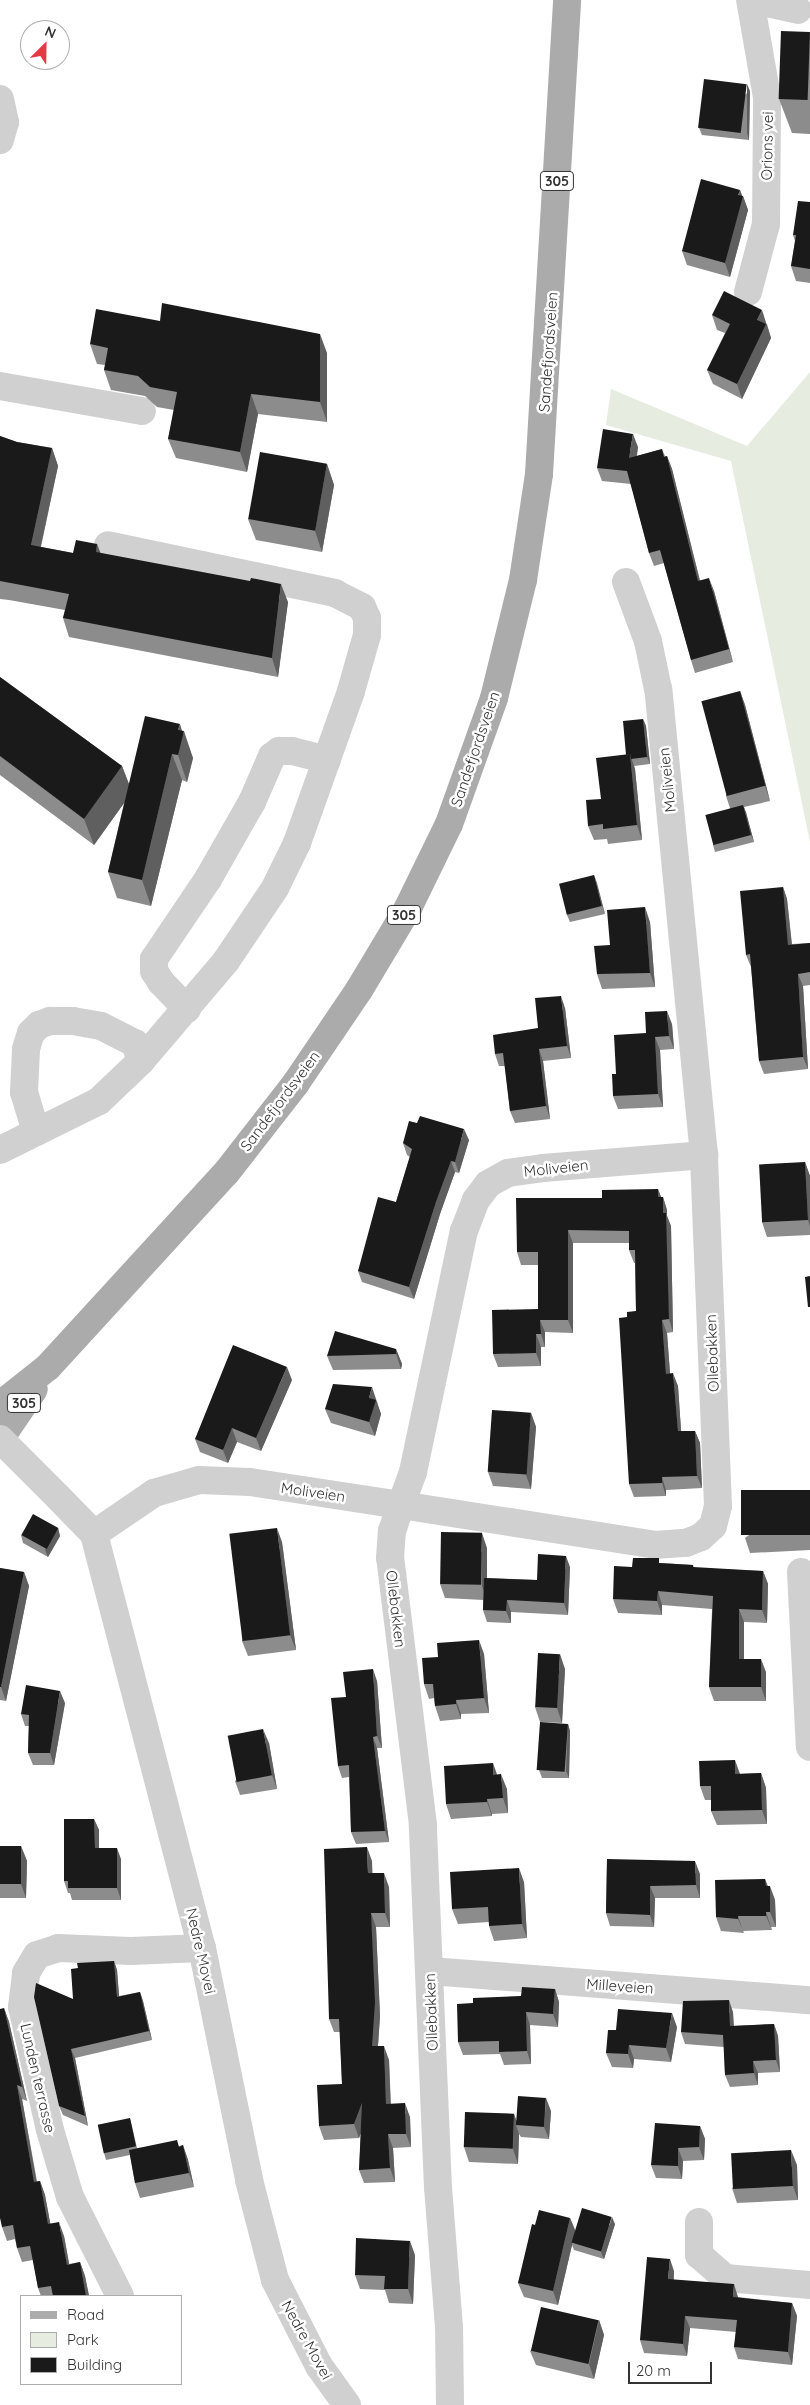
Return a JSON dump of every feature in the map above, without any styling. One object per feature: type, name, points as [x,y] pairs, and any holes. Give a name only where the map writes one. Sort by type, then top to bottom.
[{"type":"main road","name":"Sandefjordsveien","points":[[0,1405],[48,1367],[226,1173],[296,1083],[360,990],[408,908],[449,824],[494,698],[523,580],[539,474],[567,0]]},
{"type":"main road","name":"Sandefjordsveien","points":[[0,1440],[48,1367]]},
{"type":"street","points":[[752,0],[798,10]]},
{"type":"street","name":"Orions vei","points":[[748,292],[766,224],[767,97],[752,0]]},
{"type":"street","points":[[0,99],[5,122],[0,140]]},
{"type":"street","points":[[0,386],[142,411]]},
{"type":"street","points":[[0,1150],[99,1101],[140,1061],[187,1009],[226,961],[275,888],[310,813],[351,691],[367,635],[367,618],[362,607],[354,600],[334,593],[108,545]]},
{"type":"street","name":"Moliveien","points":[[94,1534],[154,1493],[199,1480],[250,1482],[401,1505],[412,1472],[464,1231],[476,1200],[488,1184],[508,1173],[543,1168],[704,1154],[658,689],[648,641],[626,582]]},
{"type":"street","points":[[187,1009],[161,982],[154,971],[154,959],[208,879],[252,802],[272,756],[279,750],[292,751],[327,760]]},
{"type":"street","points":[[36,1132],[24,1092],[26,1049],[31,1033],[40,1025],[50,1021],[73,1021],[100,1026],[135,1043],[140,1061]]},
{"type":"street","name":"Ollebakken","points":[[450,2405],[449,2327],[438,2188],[423,1825],[390,1558],[392,1531],[401,1505],[655,1545],[686,1543],[701,1537],[713,1526],[718,1506],[704,1154]]},
{"type":"street","name":"Nedre Movei","points":[[0,1440],[94,1534],[202,1948],[249,2180],[275,2280],[319,2366],[346,2405]]},
{"type":"street","points":[[801,1572],[810,1747]]},
{"type":"street","name":"Lunden terrasse","points":[[119,2295],[70,2197],[50,2130],[22,2007],[26,1973],[38,1955],[58,1948],[131,1951],[202,1948]]},
{"type":"street","name":"Milleveien","points":[[430,1971],[810,2000]]},
{"type":"street","points":[[699,2222],[699,2255],[725,2278],[810,2284]]},
{"type":"green space","points":[[810,372],[810,842],[731,461],[606,425],[611,389],[747,446]]},
{"type":"building","points":[[781,31],[810,32],[808,100],[779,99]]},
{"type":"building","points":[[704,79],[747,84],[741,133],[698,128]]},
{"type":"building","points":[[701,179],[740,190],[738,195],[743,196],[725,263],[682,251]]},
{"type":"building","points":[[798,201],[810,202],[810,269],[791,266],[796,235],[793,235]]},
{"type":"building","points":[[724,291],[762,310],[757,320],[766,324],[737,384],[707,370],[730,324],[712,315]]},
{"type":"building","points":[[162,303],[320,334],[320,402],[251,394],[240,452],[168,439],[177,392],[150,387],[138,376],[104,370],[108,348],[90,344],[96,309],[160,321]]},
{"type":"building","points":[[603,429],[633,434],[629,458],[662,449],[664,457],[667,456],[698,581],[709,578],[729,649],[691,660],[660,550],[649,553],[627,471],[597,468]]},
{"type":"building","points":[[0,436],[17,442],[52,448],[31,545],[73,553],[76,540],[97,544],[96,552],[250,581],[251,578],[281,584],[272,658],[63,618],[69,594],[0,581]]},
{"type":"building","points":[[260,452],[327,464],[315,531],[248,519]]},
{"type":"building","points":[[0,677],[122,766],[84,819],[0,756]]},
{"type":"building","points":[[740,691],[765,786],[727,796],[701,701]]},
{"type":"building","points":[[145,716],[180,724],[178,730],[184,731],[178,755],[172,754],[142,880],[108,872]]},
{"type":"building","points":[[643,719],[647,757],[631,759],[630,754],[626,755],[623,721]]},
{"type":"building","points":[[630,754],[637,825],[603,829],[603,824],[588,826],[586,800],[601,799],[596,758]]},
{"type":"building","points":[[743,805],[751,835],[713,845],[705,815]]},
{"type":"building","points":[[594,875],[602,906],[567,915],[559,884]]},
{"type":"building","points":[[783,887],[788,945],[810,943],[810,972],[798,974],[803,1057],[759,1061],[750,954],[746,955],[740,891]]},
{"type":"building","points":[[645,907],[650,973],[597,974],[594,946],[610,945],[607,910]]},
{"type":"building","points":[[561,996],[567,1046],[539,1049],[546,1106],[510,1111],[503,1053],[495,1054],[493,1035],[538,1028],[535,998]]},
{"type":"building","points":[[667,1011],[669,1036],[655,1037],[658,1094],[613,1096],[612,1074],[616,1074],[614,1035],[646,1033],[645,1012]]},
{"type":"building","points":[[420,1116],[464,1129],[455,1162],[451,1161],[436,1202],[409,1287],[358,1271],[378,1197],[396,1202],[412,1149],[403,1143],[409,1121],[417,1123]]},
{"type":"building","points":[[805,1162],[808,1220],[762,1222],[759,1164]]},
{"type":"building","points":[[658,1189],[658,1197],[663,1197],[663,1213],[666,1213],[669,1319],[662,1320],[666,1374],[673,1373],[678,1431],[695,1431],[697,1476],[662,1477],[662,1483],[629,1484],[619,1318],[627,1317],[627,1312],[636,1311],[635,1250],[629,1250],[629,1231],[568,1230],[568,1320],[540,1320],[541,1334],[536,1334],[536,1353],[493,1354],[492,1310],[538,1309],[538,1252],[517,1252],[516,1198],[602,1198],[602,1190]]},
{"type":"building","points":[[810,1276],[810,1307],[808,1307],[805,1277]]},
{"type":"building","points":[[335,1331],[396,1349],[396,1354],[327,1356]]},
{"type":"building","points":[[233,1345],[287,1367],[256,1438],[232,1428],[223,1450],[195,1439]]},
{"type":"building","points":[[333,1384],[372,1387],[369,1398],[376,1400],[369,1422],[325,1409]]},
{"type":"building","points":[[492,1410],[531,1413],[527,1475],[488,1472]]},
{"type":"building","points":[[741,1490],[810,1490],[810,1535],[741,1535]]},
{"type":"building","points":[[33,1514],[58,1528],[47,1549],[21,1535]]},
{"type":"building","points":[[277,1528],[290,1635],[243,1641],[229,1534]]},
{"type":"building","points":[[441,1532],[482,1533],[481,1585],[440,1584]]},
{"type":"building","points":[[538,1554],[566,1556],[564,1603],[507,1600],[506,1611],[483,1610],[484,1578],[537,1580]]},
{"type":"building","points":[[633,1558],[659,1558],[659,1563],[693,1565],[693,1567],[763,1571],[762,1610],[739,1609],[739,1659],[761,1659],[761,1687],[709,1687],[713,1596],[658,1591],[657,1601],[613,1599],[614,1566],[632,1567]]},
{"type":"building","points":[[0,1568],[24,1572],[1,1687],[0,1687]]},
{"type":"building","points":[[479,1640],[484,1698],[456,1700],[456,1704],[435,1706],[433,1684],[424,1684],[422,1658],[438,1657],[437,1643]]},
{"type":"building","points":[[538,1653],[560,1654],[557,1708],[535,1707]]},
{"type":"building","points":[[373,1669],[377,1736],[373,1737],[385,1831],[351,1832],[349,1765],[338,1766],[331,1698],[346,1697],[343,1672]]},
{"type":"building","points":[[26,1685],[60,1691],[50,1753],[28,1753],[29,1715],[21,1714]]},
{"type":"building","points":[[540,1722],[568,1724],[565,1772],[537,1770]]},
{"type":"building","points":[[263,1729],[272,1775],[237,1782],[228,1736]]},
{"type":"building","points":[[735,1760],[735,1774],[761,1773],[762,1810],[711,1811],[711,1786],[700,1786],[699,1761]]},
{"type":"building","points":[[493,1763],[493,1775],[501,1774],[503,1798],[487,1799],[487,1802],[446,1804],[444,1766]]},
{"type":"building","points":[[64,1819],[94,1819],[95,1848],[117,1848],[117,1888],[68,1888],[68,1881],[64,1881]]},
{"type":"building","points":[[0,1846],[21,1846],[21,1884],[0,1884]]},
{"type":"building","points":[[367,1847],[368,1873],[384,1873],[385,1913],[371,1913],[375,2002],[372,2046],[384,2046],[386,2104],[405,2103],[406,2134],[388,2134],[390,2168],[359,2170],[362,2103],[354,2124],[319,2126],[317,2085],[342,2084],[339,2019],[329,2019],[324,1849]]},
{"type":"building","points":[[607,1859],[695,1861],[696,1885],[650,1886],[650,1915],[606,1913]]},
{"type":"building","points":[[519,1868],[522,1924],[489,1926],[488,1907],[452,1909],[450,1872]]},
{"type":"building","points":[[765,1879],[766,1886],[770,1886],[770,1912],[766,1912],[766,1916],[738,1916],[738,1919],[716,1917],[715,1880]]},
{"type":"building","points":[[114,1961],[117,1997],[140,1992],[149,2031],[71,2049],[85,2116],[59,2106],[34,1997],[36,1983],[73,1999],[71,1969],[78,1968],[77,1963]]},
{"type":"building","points":[[522,1987],[555,1989],[553,2014],[526,2012],[527,2051],[499,2052],[499,2041],[458,2042],[457,2004],[473,2003],[473,1998],[521,1996]]},
{"type":"building","points":[[729,2000],[730,2026],[774,2024],[776,2060],[753,2061],[754,2073],[725,2075],[723,2035],[681,2032],[683,2001]]},
{"type":"building","points":[[4,2008],[22,2087],[17,2085],[34,2182],[40,2181],[48,2224],[59,2222],[67,2265],[80,2262],[86,2295],[53,2295],[51,2286],[38,2288],[30,2246],[17,2248],[13,2225],[2,2227],[0,2218],[0,2009]]},
{"type":"building","points":[[618,2009],[672,2013],[666,2048],[629,2045],[628,2054],[606,2053],[608,2030],[616,2030]]},
{"type":"building","points":[[518,2096],[546,2098],[544,2127],[516,2125]]},
{"type":"building","points":[[465,2112],[514,2114],[513,2149],[464,2147]]},
{"type":"building","points":[[130,2118],[136,2146],[104,2153],[98,2125]]},
{"type":"building","points":[[655,2123],[700,2126],[699,2147],[678,2148],[678,2166],[651,2165]]},
{"type":"building","points":[[177,2140],[179,2147],[183,2145],[189,2173],[135,2183],[129,2150]]},
{"type":"building","points":[[791,2150],[793,2186],[733,2189],[731,2153]]},
{"type":"building","points":[[582,2208],[612,2217],[601,2251],[571,2242]]},
{"type":"building","points":[[539,2210],[570,2218],[553,2291],[518,2283],[532,2224],[535,2225]]},
{"type":"building","points":[[356,2238],[410,2241],[408,2289],[384,2289],[385,2276],[355,2275]]},
{"type":"building","points":[[647,2257],[670,2259],[668,2279],[734,2284],[733,2297],[792,2303],[788,2352],[734,2347],[737,2320],[685,2316],[683,2344],[640,2340]]},
{"type":"building","points":[[541,2307],[598,2320],[588,2364],[531,2351]]}]
